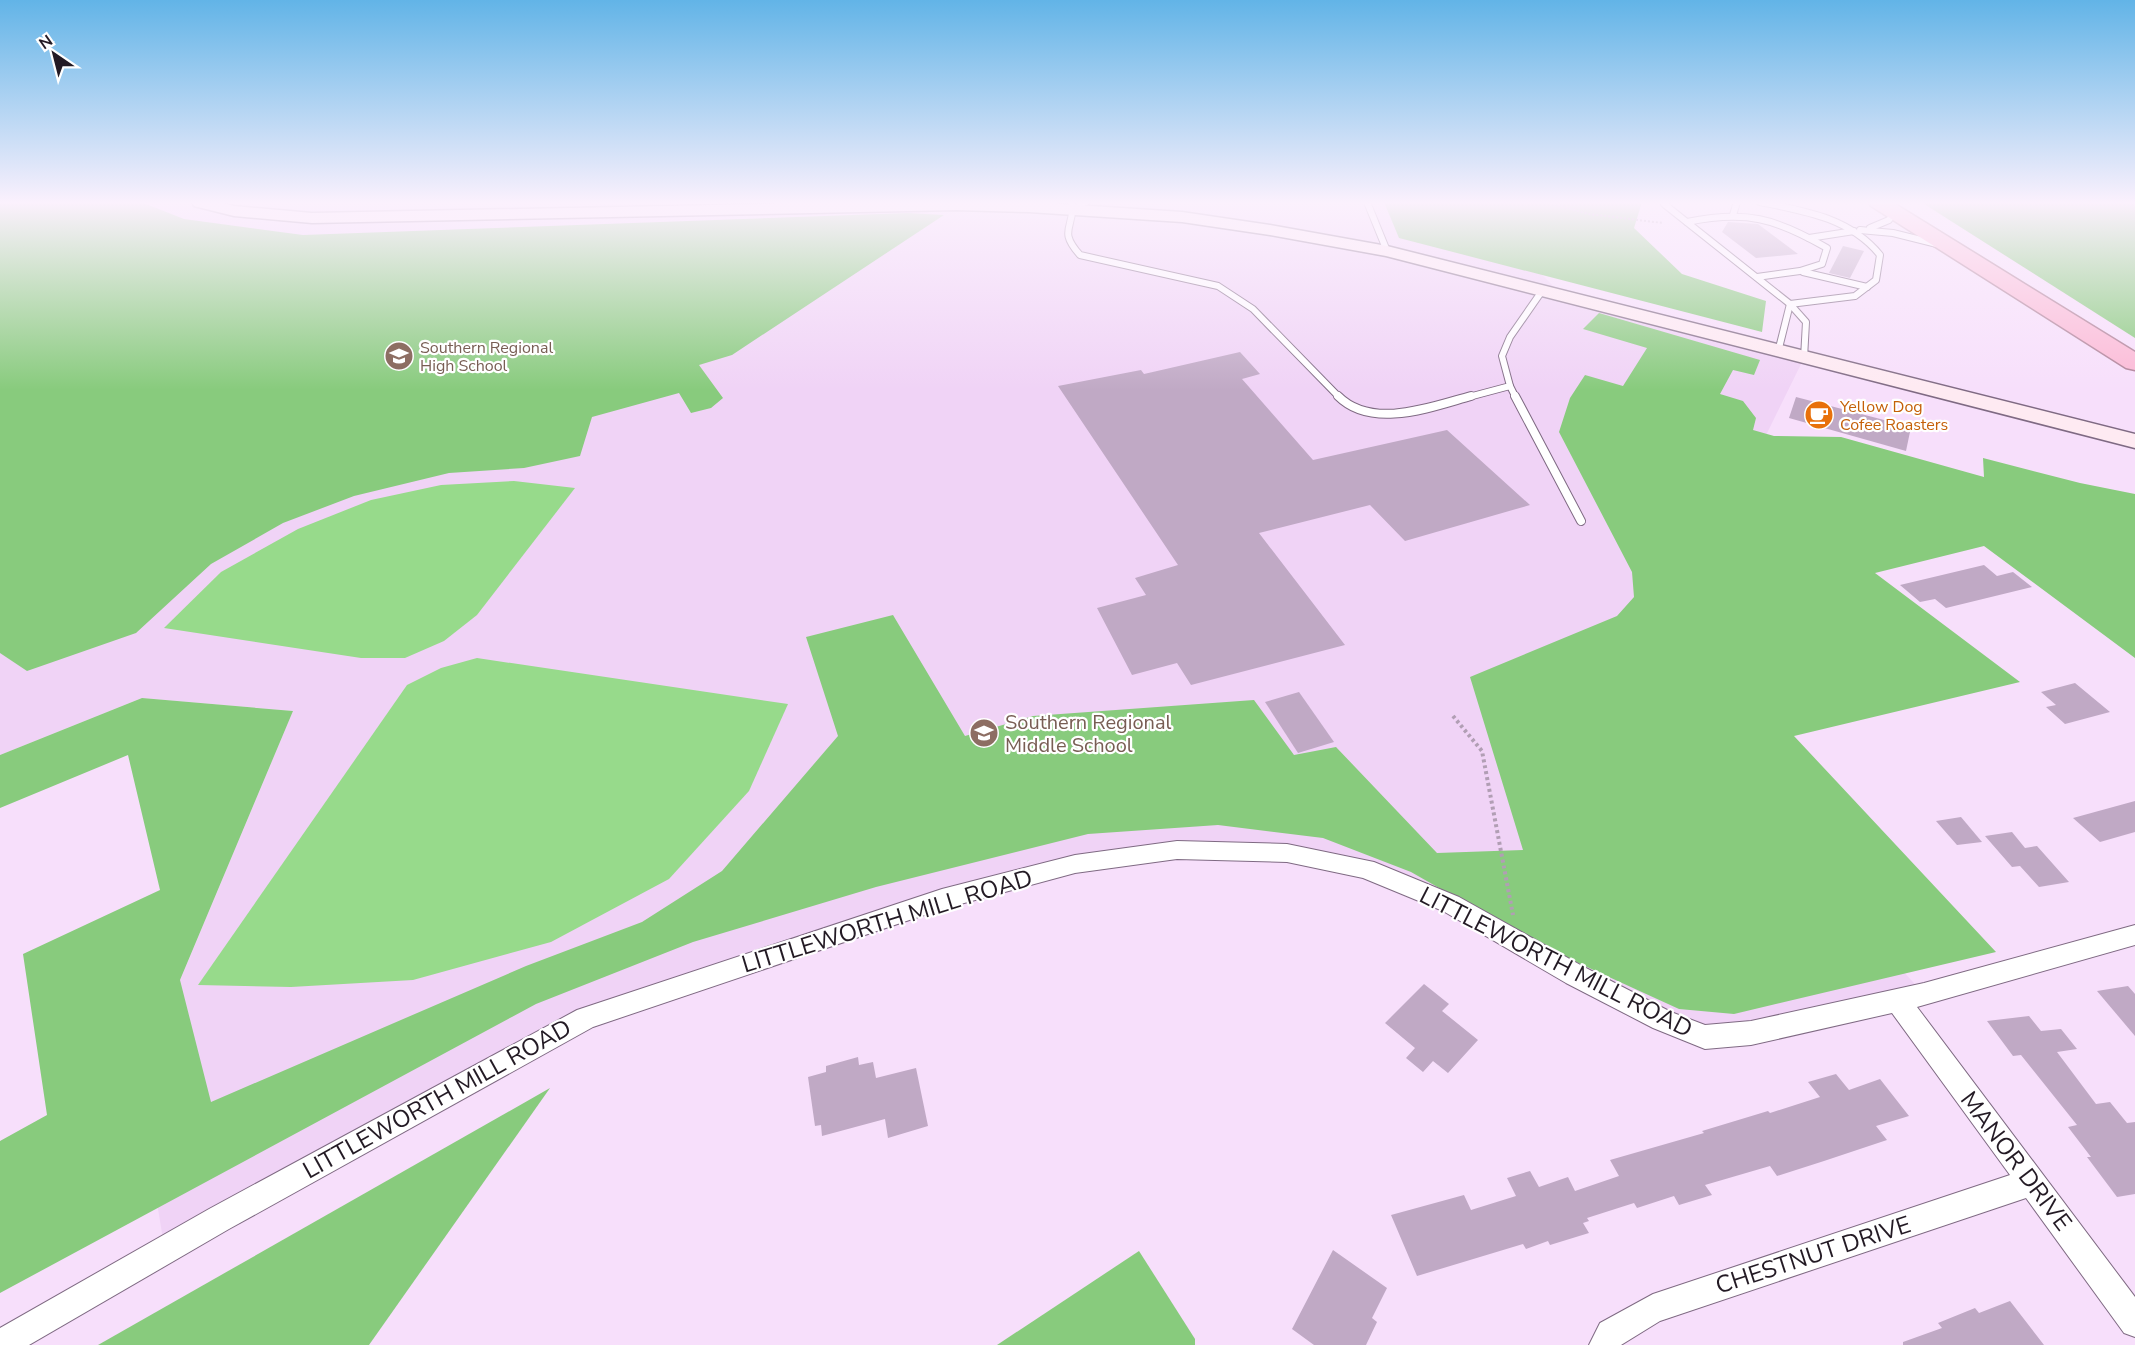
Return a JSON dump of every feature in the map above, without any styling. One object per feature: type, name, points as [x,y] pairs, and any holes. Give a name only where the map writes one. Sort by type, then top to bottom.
[{"type":"highway","points":[[1980,265],[2135,363]]},
{"type":"street","points":[[1440,265],[2135,441]]},
{"type":"street","name":"LITTLEWORTH MILL ROAD","points":[[0,1345],[219,1219],[586,1018],[942,898],[1075,864],[1177,850],[1287,853],[1366,869],[1451,904],[1518,940],[1584,980],[1662,1020],[1705,1037],[1751,1033],[1897,1000],[2135,935]]},
{"type":"street","name":"MANOR DRIVE","points":[[1897,1000],[2135,1322]]},
{"type":"street","name":"CHESTNUT DRIVE","points":[[1604,1345],[1611,1334],[1653,1309],[2032,1182]]},
{"type":"lane","points":[[1123,265],[1218,286],[1253,309],[1346,404],[1373,414],[1414,411],[1510,386]]},
{"type":"lane","points":[[1741,265],[1790,304],[1806,322],[1804,358]]},
{"type":"lane","points":[[1756,277],[1800,271],[1820,265]]},
{"type":"lane","points":[[1790,304],[1855,296],[1876,280],[1878,265]]},
{"type":"lane","points":[[1800,271],[1867,287]]},
{"type":"lane","points":[[1542,291],[1510,337],[1502,356],[1510,386],[1581,521]]},
{"type":"lane","points":[[1778,352],[1790,304]]},
{"type":"path","points":[[1453,716],[1482,751],[1518,940]]},
{"type":"shaded area","name":"Southern Regional Middle School","points":[[0,265],[1532,265],[1563,296],[1804,358],[1642,687],[1924,994],[1705,1037],[1451,904],[1287,853],[1075,864],[586,1018],[165,1251],[137,1083],[293,711],[142,698],[0,755]]},
{"type":"green space","name":"Southern Regional High School","points":[[0,265],[869,265],[732,355],[699,365],[723,398],[711,408],[691,413],[679,393],[592,417],[580,456],[524,468],[449,473],[354,496],[283,523],[211,564],[136,633],[27,671],[0,653]]},
{"type":"green space","points":[[1502,265],[1672,265],[1682,274],[1766,301],[1762,332]]},
{"type":"green space","points":[[2020,265],[2135,265],[2135,338]]},
{"type":"green space","points":[[1599,313],[1760,360],[1754,375],[1733,370],[1720,394],[1743,401],[1756,418],[1753,430],[1774,436],[1841,437],[1984,477],[1983,458],[2080,483],[2135,494],[2135,658],[1984,546],[1875,573],[2020,682],[1794,736],[1996,952],[1734,1014],[1679,1009],[1541,946],[1411,872],[1323,838],[1218,825],[1088,834],[876,887],[693,942],[536,1004],[0,1293],[0,1141],[47,1115],[23,954],[160,890],[128,755],[0,808],[0,755],[142,698],[293,711],[180,980],[211,1102],[526,966],[642,922],[722,871],[838,736],[806,637],[893,615],[965,736],[1033,716],[1254,700],[1294,755],[1336,747],[1437,853],[1523,850],[1470,677],[1617,616],[1634,597],[1632,572],[1559,432],[1570,398],[1585,375],[1623,386],[1647,348],[1583,329]]},
{"type":"green space","points":[[514,481],[575,488],[477,615],[444,641],[405,658],[361,658],[164,628],[221,572],[298,529],[371,500],[441,485]]},
{"type":"green space","points":[[477,658],[788,704],[749,791],[669,879],[551,942],[413,980],[291,987],[198,985],[407,685],[441,668]]},
{"type":"green space","points":[[550,1088],[369,1345],[98,1345]]},
{"type":"green space","points":[[1139,1251],[1195,1339],[1195,1345],[997,1345]]},
{"type":"building","points":[[1833,265],[1857,265],[1850,278],[1829,273]]},
{"type":"building","points":[[1240,352],[1260,374],[1242,379],[1313,460],[1447,430],[1530,505],[1405,541],[1370,505],[1259,533],[1345,645],[1191,685],[1177,663],[1132,675],[1097,608],[1146,595],[1135,578],[1178,565],[1058,386],[1141,370],[1144,374]]},
{"type":"building","points":[[1796,397],[1911,427],[1906,451],[1789,418]]},
{"type":"building","points":[[1984,565],[1997,576],[2013,572],[2032,587],[1946,608],[1935,599],[1920,602],[1900,585]]},
{"type":"building","points":[[2075,683],[2110,712],[2065,724],[2046,707],[2056,705],[2041,692]]},
{"type":"building","points":[[1299,692],[1334,742],[1298,753],[1265,702]]},
{"type":"building","points":[[2135,801],[2135,832],[2100,842],[2073,818]]},
{"type":"building","points":[[1961,817],[1982,842],[1957,845],[1936,821]]},
{"type":"building","points":[[2012,832],[2025,848],[2037,846],[2069,882],[2039,887],[2020,866],[2012,867],[1985,836]]},
{"type":"building","points":[[1424,984],[1449,1004],[1442,1011],[1478,1040],[1448,1073],[1433,1061],[1423,1072],[1406,1058],[1415,1048],[1385,1023]]},
{"type":"building","points":[[2128,986],[2135,994],[2135,1036],[2097,991]]},
{"type":"building","points":[[2029,1016],[2041,1031],[2061,1029],[2077,1049],[2057,1052],[2096,1104],[2110,1102],[2127,1123],[2135,1122],[2135,1194],[2117,1197],[2068,1127],[2077,1125],[2021,1055],[2013,1056],[1987,1021]]},
{"type":"building","points":[[858,1057],[859,1065],[873,1062],[876,1078],[916,1068],[928,1126],[888,1138],[885,1119],[822,1136],[821,1125],[815,1126],[808,1077],[826,1072],[826,1066]]},
{"type":"building","points":[[1836,1074],[1849,1090],[1880,1079],[1909,1116],[1876,1126],[1887,1140],[1824,1161],[1777,1176],[1770,1166],[1705,1185],[1712,1195],[1679,1205],[1674,1196],[1637,1208],[1634,1203],[1587,1218],[1589,1221],[1583,1223],[1589,1233],[1550,1245],[1548,1241],[1526,1249],[1523,1244],[1417,1276],[1391,1215],[1464,1195],[1471,1210],[1516,1196],[1507,1178],[1530,1171],[1539,1187],[1568,1177],[1575,1191],[1619,1176],[1610,1160],[1820,1097],[1808,1082]]},
{"type":"building","points":[[1333,1250],[1387,1288],[1372,1318],[1377,1322],[1366,1345],[1314,1345],[1292,1329]]},
{"type":"building","points":[[2010,1301],[2044,1345],[1903,1345],[1903,1342],[1942,1328],[1938,1323],[1975,1308],[1979,1313]]},
{"type":"place","name":"Southern Regional High School","points":[[399,356]]},
{"type":"place","name":"Yellow Dog Cofee Roasters","points":[[1819,415]]},
{"type":"place","name":"Southern Regional Middle School","points":[[984,733]]}]
